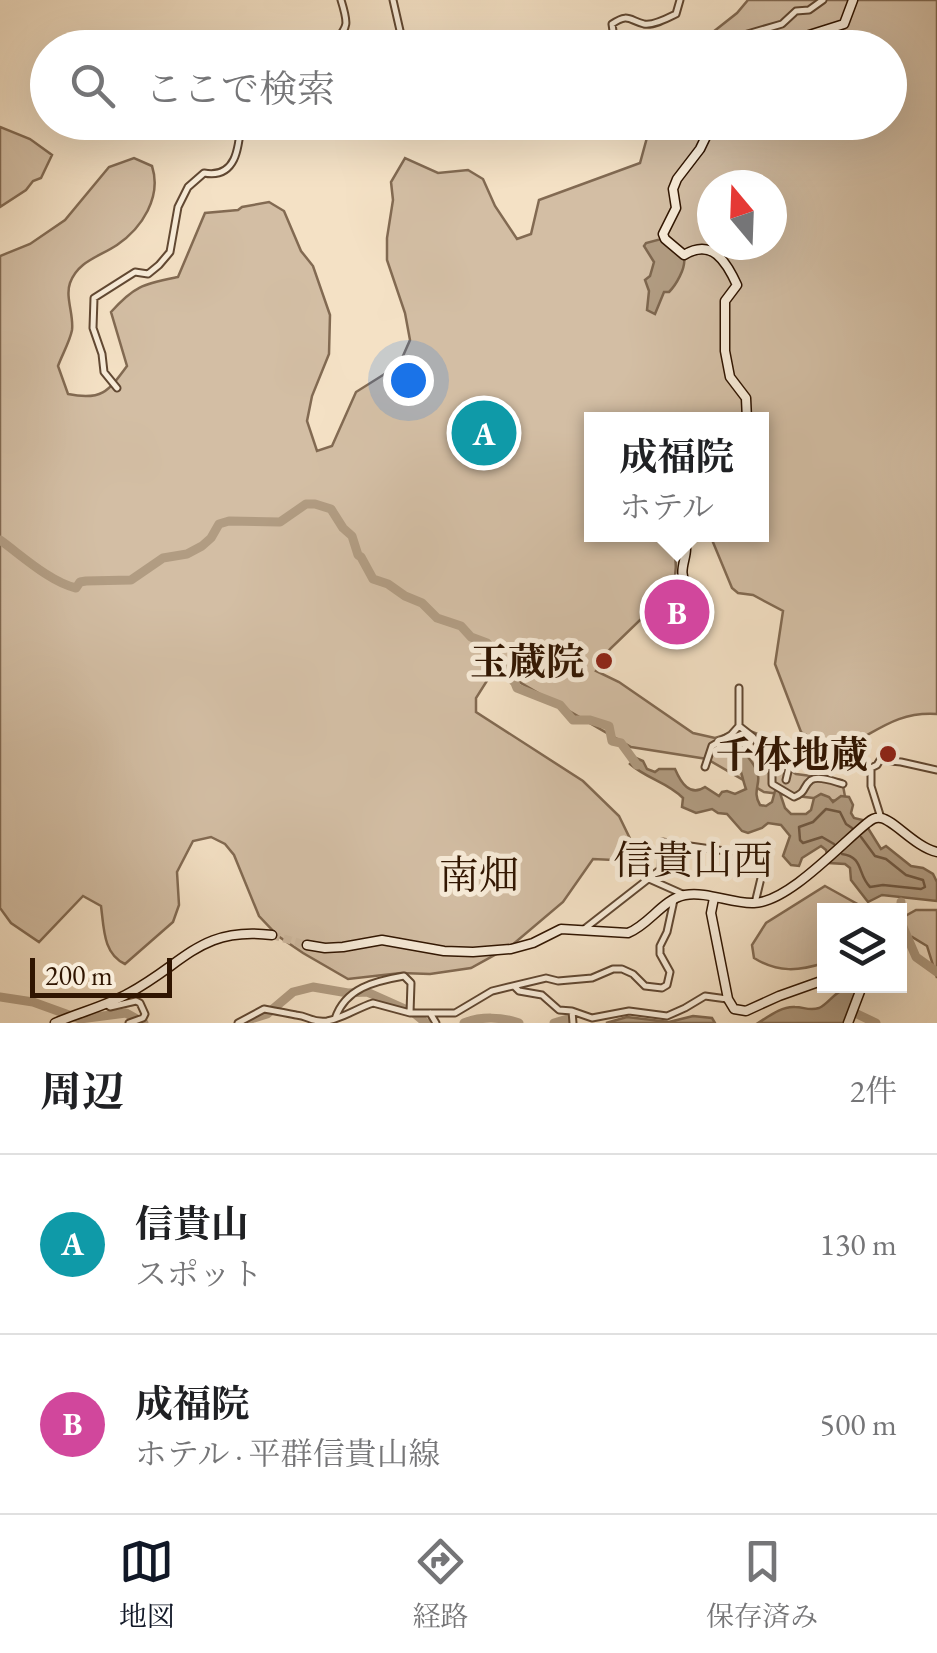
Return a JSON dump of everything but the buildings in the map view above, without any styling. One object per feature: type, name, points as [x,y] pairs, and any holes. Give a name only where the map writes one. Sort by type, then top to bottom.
[{"type":"main road","points":[[825,30],[844,24],[854,0]]},
{"type":"main road","points":[[704,140],[676,179],[676,208],[663,234],[684,255],[707,248],[721,257],[734,278],[737,285],[725,300],[725,351],[730,377],[746,398],[747,412]]},
{"type":"main road","points":[[686,542],[688,552],[681,576],[688,587]]},
{"type":"main road","points":[[307,946],[343,947],[382,940],[473,952],[533,943],[562,928],[631,932],[685,895],[755,903],[785,892],[877,818],[937,852]]},
{"type":"main road","points":[[714,898],[711,913],[728,999],[734,1009],[746,1011],[817,983]]},
{"type":"main road","points":[[56,1023],[106,1005],[138,988],[210,940],[234,933],[272,935]]},
{"type":"main road","points":[[848,1023],[859,993]]},
{"type":"street","points":[[341,0],[345,30]]},
{"type":"street","points":[[394,0],[400,30]]},
{"type":"street","points":[[613,30],[612,24],[626,17],[651,25],[672,17],[680,0]]},
{"type":"street","points":[[763,30],[782,24],[796,11],[809,10],[823,0]]},
{"type":"street","points":[[117,388],[104,372],[93,328],[94,298],[134,272],[148,274],[159,265],[170,252],[177,210],[188,186],[204,172],[217,175],[226,171],[240,140]]},
{"type":"street","points":[[705,767],[712,746],[739,726],[740,688]]},
{"type":"street","points":[[739,726],[772,762],[772,784],[794,797],[818,778],[843,784]]},
{"type":"street","points":[[877,818],[870,768],[880,760],[937,770]]},
{"type":"street","points":[[786,780],[790,763]]},
{"type":"street","points":[[583,931],[661,869],[662,842],[767,855],[755,903]]},
{"type":"street","points":[[649,878],[685,895]]},
{"type":"street","points":[[238,1023],[264,1009],[324,1022],[373,1003],[410,1012],[455,1013],[492,991],[546,978],[592,978],[613,969],[633,974],[645,986],[662,988],[667,985],[670,972],[660,946],[674,900]]},
{"type":"street","points":[[335,1019],[336,1012],[354,991],[404,976],[411,984],[410,1012]]},
{"type":"street","points":[[515,987],[519,992],[542,995],[559,1010],[592,1018],[629,1012],[667,1016],[705,996],[728,999]]},
{"type":"street","points":[[106,1005],[140,1003],[145,1014],[137,1022],[129,1023]]},
{"type":"street","points":[[572,1011],[573,1023]]},
{"type":"street","points":[[430,1013],[436,1023]]},
{"type":"shaded area","points":[[748,0],[937,0],[937,714],[895,720],[836,751],[801,732],[775,664],[783,611],[732,588],[713,542],[769,542],[769,412],[584,412],[584,542],[673,542],[676,564],[669,592],[610,649],[596,671],[619,682],[693,733],[715,738],[750,731],[766,737],[784,766],[796,774],[842,780],[846,802],[764,792],[707,759],[631,747],[495,668],[476,698],[476,712],[583,781],[619,816],[637,853],[635,861],[593,859],[563,902],[511,946],[471,968],[348,979],[278,936],[259,916],[234,855],[225,844],[211,837],[193,841],[177,872],[179,905],[173,922],[125,964],[109,947],[101,906],[83,896],[39,942],[11,923],[0,908],[0,256],[30,244],[65,220],[109,167],[134,158],[152,166],[152,200],[142,221],[117,245],[84,264],[70,283],[72,330],[58,366],[68,394],[96,395],[109,388],[127,366],[111,312],[141,287],[178,277],[205,213],[269,202],[284,211],[301,251],[313,266],[330,315],[329,354],[312,396],[307,421],[317,451],[332,446],[356,392],[399,365],[410,340],[387,260],[391,182],[405,158],[438,173],[468,170],[483,179],[517,239],[531,234],[539,200],[640,163],[646,140],[907,140],[907,30],[716,30]]},
{"type":"shaded area","points":[[0,127],[30,139],[52,155],[41,178],[0,207]]},
{"type":"shaded area","points":[[825,886],[856,903],[817,903],[817,965],[806,968],[772,966],[754,958],[752,945],[766,923]]},
{"type":"shaded area","points":[[916,910],[937,910],[937,978],[927,946],[912,937],[907,939],[907,915]]},
{"type":"water","points":[[661,239],[684,262],[677,281],[669,292],[664,292],[655,314],[647,310],[649,291],[645,280],[654,262],[644,246]]},
{"type":"water","points":[[742,746],[758,774],[760,805],[772,802],[779,790],[791,814],[806,814],[814,798],[821,794],[833,802],[841,796],[849,797],[854,818],[863,820],[881,849],[886,846],[911,866],[933,874],[937,901],[882,895],[868,902],[851,880],[850,868],[829,863],[821,846],[802,858],[799,866],[791,865],[783,856],[790,836],[781,825],[768,823],[748,833],[727,814],[712,809],[696,813],[682,807],[683,798],[677,793],[630,764],[636,758],[655,772],[675,769],[690,789],[705,787],[719,796],[727,791],[735,794],[746,789],[732,750]]},
{"type":"water","points":[[838,993],[858,993],[845,1023],[758,1023],[785,1008],[819,1008]]},
{"type":"water","points":[[693,1016],[712,1018],[715,1023],[606,1023],[627,1017],[669,1022]]},
{"type":"waterway","points":[[0,540],[46,574],[76,588],[86,581],[131,580],[163,558],[187,554],[202,546],[219,524],[280,522],[306,504],[331,509],[352,536],[373,579],[422,603],[437,618],[461,626],[471,637],[487,643],[517,688],[560,705],[573,720],[609,726],[612,741],[621,743],[637,765]]},
{"type":"waterway","points":[[907,936],[916,957],[937,972]]},
{"type":"waterway","points":[[241,1022],[267,1014],[293,992],[313,987],[367,992],[414,1013],[426,1023]]},
{"type":"waterway","points":[[0,997],[33,1002],[80,1019],[126,1013],[144,1023]]},
{"type":"waterway","points":[[855,1013],[876,1023]]},
{"type":"waterway","points":[[464,1023],[492,1018],[519,1023]]},
{"type":"waterway","points":[[554,1023],[571,1018]]},
{"type":"tunnel","points":[[272,935],[307,945]]},
{"type":"place","name":"信貴山","points":[[484,433]]},
{"type":"place","name":"成福院","points":[[677,612]]},
{"type":"place","name":"玉蔵院","points":[[604,661]]},
{"type":"place","name":"千体地蔵","points":[[888,754]]},
{"type":"district","name":"信貴山西","points":[[693,860]]},
{"type":"district","name":"南畑","points":[[479,875]]}]
